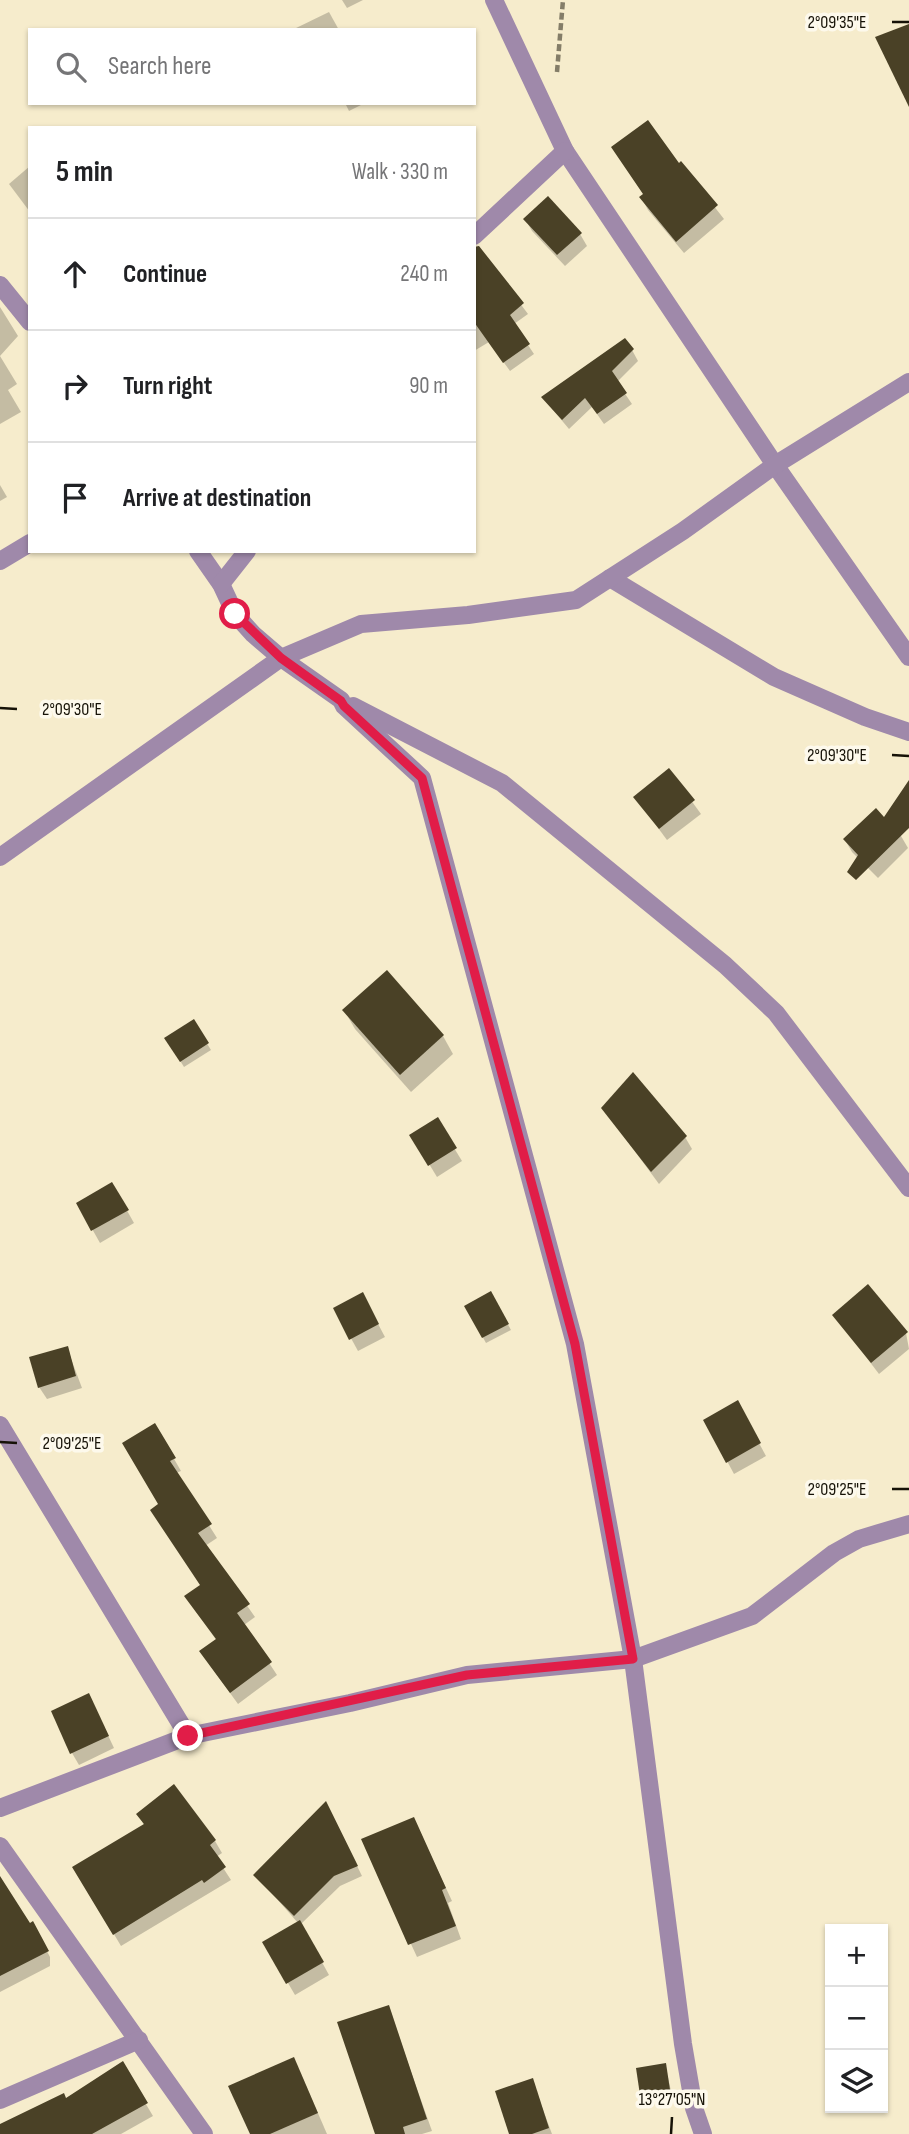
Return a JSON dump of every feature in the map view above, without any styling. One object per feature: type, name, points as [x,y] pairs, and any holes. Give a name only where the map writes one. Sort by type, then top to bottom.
[{"type":"street","points":[[494,0],[565,151],[775,466],[909,657]]},
{"type":"street","points":[[476,234],[565,151]]},
{"type":"street","points":[[0,285],[28,320]]},
{"type":"street","points":[[0,857],[281,658],[361,624],[468,615],[576,600],[683,531],[775,466],[909,382]]},
{"type":"street","points":[[0,561],[28,544]]},
{"type":"street","points":[[199,553],[221,584],[235,614],[281,658],[341,701],[502,783],[725,965],[776,1013],[909,1188]]},
{"type":"street","points":[[221,584],[245,553]]},
{"type":"street","points":[[610,578],[774,677],[864,717],[909,732]]},
{"type":"street","points":[[341,701],[422,778],[575,1344],[633,1659],[683,2044],[695,2108],[703,2134]]},
{"type":"street","points":[[0,1425],[188,1736]]},
{"type":"street","points":[[0,1808],[188,1736],[467,1675],[633,1659],[752,1616],[834,1553],[859,1539],[909,1524]]},
{"type":"street","points":[[0,1846],[204,2134]]},
{"type":"street","points":[[0,2100],[139,2040]]},
{"type":"building","points":[[909,24],[909,107],[875,37]]},
{"type":"building","points":[[648,120],[679,163],[681,161],[718,205],[676,242],[639,197],[643,194],[611,147]]},
{"type":"building","points":[[548,196],[582,233],[557,255],[523,219]]},
{"type":"building","points":[[479,246],[524,303],[510,315],[530,344],[503,363],[476,325],[476,247]]},
{"type":"building","points":[[625,338],[634,349],[612,371],[627,393],[597,414],[585,398],[562,420],[541,397]]},
{"type":"building","points":[[669,768],[695,800],[659,829],[633,797]]},
{"type":"building","points":[[909,780],[909,828],[856,880],[847,872],[858,855],[843,839],[876,808],[884,817]]},
{"type":"building","points":[[387,970],[444,1035],[400,1075],[342,1010]]},
{"type":"building","points":[[194,1019],[209,1043],[180,1062],[164,1038]]},
{"type":"building","points":[[633,1072],[687,1136],[651,1172],[601,1108]]},
{"type":"building","points":[[438,1117],[457,1148],[428,1166],[409,1135]]},
{"type":"building","points":[[112,1182],[129,1210],[91,1231],[76,1203]]},
{"type":"building","points":[[868,1284],[908,1332],[871,1363],[832,1315]]},
{"type":"building","points":[[491,1291],[509,1324],[482,1338],[464,1306]]},
{"type":"building","points":[[363,1292],[379,1324],[349,1340],[333,1308]]},
{"type":"building","points":[[68,1346],[76,1376],[38,1388],[29,1357]]},
{"type":"building","points":[[738,1400],[761,1443],[726,1463],[703,1420]]},
{"type":"building","points":[[155,1423],[176,1458],[170,1461],[212,1524],[198,1533],[250,1604],[237,1613],[272,1662],[230,1693],[199,1651],[216,1639],[184,1596],[200,1585],[150,1510],[158,1504],[122,1443]]},
{"type":"building","points":[[89,1693],[109,1736],[70,1754],[51,1711]]},
{"type":"building","points":[[174,1784],[216,1840],[210,1845],[226,1867],[204,1883],[202,1880],[113,1935],[72,1867],[144,1824],[136,1814]]},
{"type":"building","points":[[326,1801],[358,1866],[334,1876],[294,1916],[253,1875]]},
{"type":"building","points":[[414,1817],[446,1888],[442,1890],[456,1926],[408,1945],[361,1839]]},
{"type":"building","points":[[0,1876],[30,1923],[33,1921],[49,1951],[0,1976]]},
{"type":"building","points":[[300,1920],[324,1962],[286,1984],[262,1942]]},
{"type":"building","points":[[389,2005],[427,2119],[403,2127],[405,2134],[375,2134],[337,2022]]},
{"type":"building","points":[[294,2057],[318,2113],[270,2134],[250,2134],[228,2086]]},
{"type":"building","points":[[123,2061],[148,2103],[92,2134],[0,2134],[0,2124],[64,2093],[66,2098]]},
{"type":"building","points":[[666,2063],[670,2090],[640,2095],[636,2068]]},
{"type":"building","points":[[533,2078],[549,2128],[532,2134],[509,2134],[495,2091]]},
{"type":"route","points":[[188,1736],[351,1703],[467,1675],[633,1659],[575,1344],[422,778],[341,701],[281,658],[235,614]]}]
